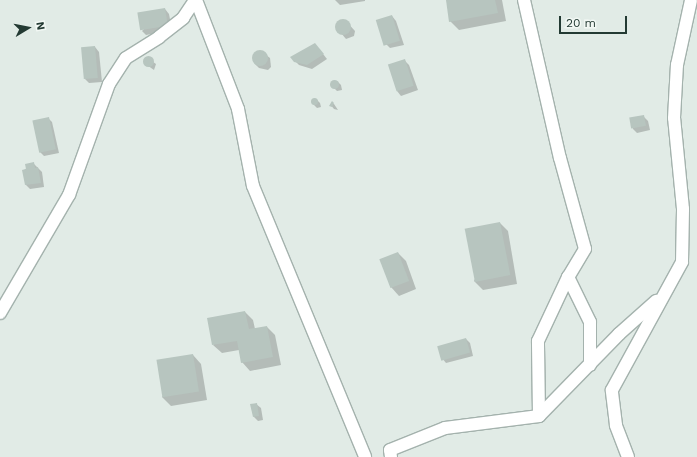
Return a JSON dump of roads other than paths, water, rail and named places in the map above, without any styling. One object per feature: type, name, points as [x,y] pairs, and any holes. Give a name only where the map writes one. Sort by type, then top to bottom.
[{"type":"street","points":[[0,313],[69,195],[109,84],[126,58],[159,37],[183,18],[195,0]]},
{"type":"street","points":[[195,0],[238,109],[253,186],[365,457]]},
{"type":"street","points":[[524,0],[560,158],[585,249],[568,278],[538,341],[539,416]]},
{"type":"street","points":[[628,457],[616,425],[612,390],[682,262],[683,209],[674,118],[677,65],[691,0]]},
{"type":"street","points":[[568,278],[590,322],[590,365]]},
{"type":"street","points":[[391,457],[390,450],[445,428],[539,416],[619,334],[667,291]]}]
